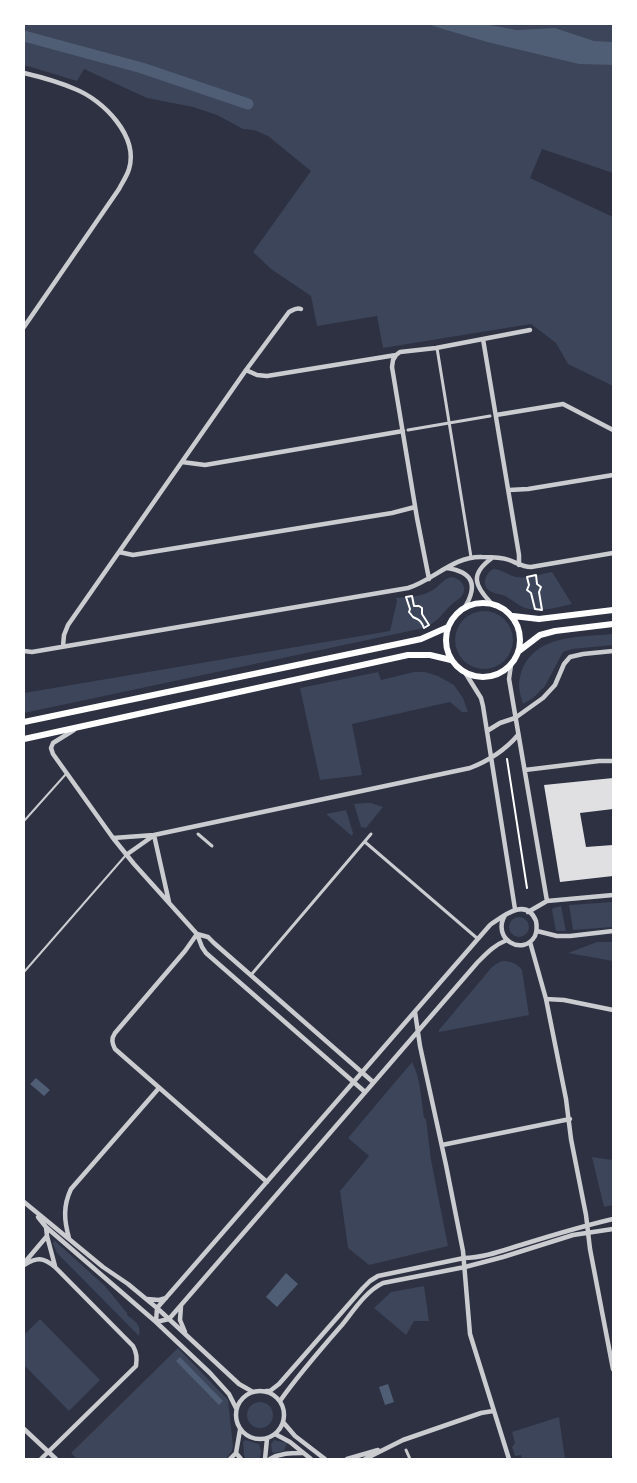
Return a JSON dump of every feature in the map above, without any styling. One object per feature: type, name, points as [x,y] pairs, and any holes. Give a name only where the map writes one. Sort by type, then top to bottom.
[{"type":"main road","points":[[473,603],[491,603],[506,610],[513,616],[521,639],[519,651],[511,665],[490,677],[466,674],[451,660],[446,649],[445,638],[448,627],[452,619],[465,607],[473,603]]},
{"type":"main road","points":[[513,616],[539,619],[613,610]]},
{"type":"main road","points":[[519,651],[540,636],[554,631],[613,624]]},
{"type":"main road","points":[[24,722],[422,639],[448,627]]},
{"type":"main road","points":[[24,739],[408,654],[430,654],[451,660]]},
{"type":"street","points":[[24,73],[76,89],[94,99],[115,119],[126,134],[130,148],[129,168],[119,190],[24,326]]},
{"type":"street","points":[[63,646],[64,635],[68,625],[246,370],[289,312],[298,308],[301,309]]},
{"type":"street","points":[[246,370],[257,375],[267,376],[396,355],[400,352],[436,348],[530,330]]},
{"type":"street","points":[[483,339],[493,416],[509,490],[520,565]]},
{"type":"street","points":[[436,348],[471,557]]},
{"type":"street","points":[[396,355],[392,367],[406,431],[416,507],[429,579]]},
{"type":"street","points":[[182,462],[205,465],[563,404],[613,430]]},
{"type":"street","points":[[509,490],[528,489],[613,475]]},
{"type":"street","points":[[119,552],[133,555],[392,513],[416,507]]},
{"type":"street","points":[[24,651],[32,652],[408,588],[418,585],[460,560],[471,557],[492,557],[510,560],[520,565],[531,567],[613,553]]},
{"type":"street","points":[[491,603],[482,594],[477,585],[477,576],[485,563],[492,557]]},
{"type":"street","points":[[447,568],[462,572],[468,576],[471,582],[471,597],[465,607]]},
{"type":"street","points":[[487,731],[500,723],[515,718],[549,692],[555,684],[564,664],[570,657],[613,651]]},
{"type":"street","points":[[511,665],[508,679],[546,901]]},
{"type":"street","points":[[466,674],[481,698],[515,910]]},
{"type":"street","points":[[78,728],[53,743],[51,748],[53,754],[126,855],[197,934],[206,953],[365,1092]]},
{"type":"street","points":[[113,838],[154,836],[470,768],[492,758],[518,735]]},
{"type":"street","points":[[524,770],[613,761]]},
{"type":"street","points":[[198,834],[212,846]]},
{"type":"street","points":[[251,975],[371,834]]},
{"type":"street","points":[[126,855],[154,836]]},
{"type":"street","points":[[154,836],[169,904]]},
{"type":"street","points":[[365,842],[478,939]]},
{"type":"street","points":[[528,912],[546,901],[613,895]]},
{"type":"street","points":[[156,1322],[157,1308],[490,925],[506,915],[515,910],[522,909],[534,917],[537,924],[537,931],[530,942],[518,945],[503,936],[501,925],[506,915]]},
{"type":"street","points":[[537,931],[557,936],[613,932]]},
{"type":"street","points":[[197,934],[208,937],[373,1082]]},
{"type":"street","points":[[197,934],[185,951],[115,1033],[112,1040],[115,1049],[267,1182]]},
{"type":"street","points":[[156,1322],[169,1319],[477,963],[494,947],[507,940]]},
{"type":"street","points":[[530,942],[546,999],[570,1119],[588,1234],[612,1354],[613,1368]]},
{"type":"street","points":[[546,999],[564,1000],[613,1010]]},
{"type":"street","points":[[415,1012],[464,1258],[470,1334],[509,1459]]},
{"type":"street","points":[[70,1239],[64,1217],[66,1201],[71,1189],[159,1088]]},
{"type":"street","points":[[442,1145],[570,1119]]},
{"type":"street","points":[[24,1202],[46,1227],[156,1322],[216,1378],[229,1394],[236,1408]]},
{"type":"street","points":[[34,1212],[157,1308],[228,1375],[253,1392]]},
{"type":"street","points":[[266,1391],[280,1401],[284,1413],[283,1422],[275,1434],[256,1440],[248,1437],[240,1430],[235,1419],[236,1408],[240,1400],[253,1392],[266,1391],[270,1391],[279,1384],[370,1280],[378,1276],[501,1252],[613,1219]]},
{"type":"street","points":[[46,1227],[55,1267]]},
{"type":"street","points":[[280,1401],[339,1328],[377,1286],[383,1283],[504,1257],[573,1235],[613,1229]]},
{"type":"street","points":[[24,1265],[47,1236]]},
{"type":"street","points":[[24,1265],[34,1259],[48,1261],[133,1346],[137,1360],[136,1366],[41,1459]]},
{"type":"street","points":[[145,1299],[159,1300],[166,1298]]},
{"type":"street","points":[[181,1305],[180,1320],[182,1328],[190,1339]]},
{"type":"street","points":[[347,1459],[384,1448],[481,1413],[493,1411]]},
{"type":"street","points":[[283,1422],[295,1436],[325,1459]]},
{"type":"street","points":[[24,1429],[56,1459]]},
{"type":"street","points":[[230,1459],[236,1452],[240,1430]]},
{"type":"street","points":[[275,1434],[290,1442],[311,1459]]},
{"type":"street","points":[[265,1459],[267,1438]]},
{"type":"street","points":[[365,1459],[384,1448]]},
{"type":"street","points":[[406,1450],[410,1459]]},
{"type":"street","points":[[236,1452],[241,1459]]},
{"type":"street","points":[[270,1459],[286,1453],[304,1454]]},
{"type":"lane","points":[[24,821],[66,774]]},
{"type":"lane","points":[[24,972],[126,855]]},
{"type":"path","points":[[536,575],[537,584],[541,587],[539,592],[542,610],[535,609],[531,593],[527,590],[529,586],[527,577],[536,575]]},
{"type":"path","points":[[412,596],[414,606],[422,608],[422,614],[428,625],[424,628],[418,618],[411,616],[406,597],[412,596]]},
{"type":"path","points":[[507,759],[527,888]]},
{"type":"shaded area","points":[[24,24],[613,24],[613,173],[542,149],[530,178],[613,217],[613,386],[568,364],[556,343],[531,324],[383,348],[377,316],[317,326],[311,296],[271,269],[253,252],[311,171],[268,136],[254,130],[243,129],[217,115],[193,107],[147,98],[84,69],[77,81],[24,65]]},
{"type":"shaded area","points":[[428,24],[484,24],[517,30],[555,28],[594,41],[613,42],[613,65],[579,64],[487,42]]},
{"type":"shaded area","points":[[493,569],[520,577],[552,572],[572,604],[540,610],[522,607],[505,596],[487,589],[485,580]]},
{"type":"shaded area","points":[[451,577],[461,581],[464,587],[463,594],[436,621],[424,628],[24,713],[24,693],[390,631],[397,601],[396,598],[427,593]]},
{"type":"shaded area","points":[[484,611],[495,613],[508,624],[513,640],[511,651],[500,664],[484,669],[473,667],[460,656],[455,640],[457,629],[468,616]]},
{"type":"shaded area","points":[[613,634],[613,645],[572,649],[563,652],[545,686],[533,698],[523,704],[519,687],[521,673],[530,656],[540,648],[563,639]]},
{"type":"shaded area","points":[[378,672],[381,680],[414,672],[425,672],[438,676],[454,685],[463,698],[468,712],[462,712],[450,702],[352,724],[362,775],[320,780],[300,688]]},
{"type":"shaded area","points":[[364,803],[383,807],[366,828],[361,827],[354,804]]},
{"type":"shaded area","points":[[346,810],[353,833],[352,836],[326,814]]},
{"type":"shaded area","points":[[613,902],[613,927],[573,930],[569,905]]},
{"type":"shaded area","points":[[561,906],[566,931],[556,931],[552,910]]},
{"type":"shaded area","points":[[519,917],[526,920],[529,927],[526,934],[519,937],[512,934],[509,927],[512,920]]},
{"type":"shaded area","points":[[597,942],[613,942],[613,961],[568,953]]},
{"type":"shaded area","points":[[502,961],[513,963],[522,970],[529,1015],[439,1032],[492,967]]},
{"type":"shaded area","points":[[412,1062],[419,1082],[431,1160],[448,1246],[369,1265],[348,1248],[340,1191],[369,1156],[348,1138]]},
{"type":"shaded area","points":[[36,1078],[50,1090],[44,1096],[30,1084]]},
{"type":"shaded area","points":[[592,1157],[613,1160],[613,1205],[604,1207]]},
{"type":"shaded area","points":[[54,1240],[105,1286],[127,1315],[137,1324],[140,1329],[139,1336],[57,1253],[53,1244]]},
{"type":"shaded area","points":[[286,1273],[298,1284],[277,1307],[266,1297]]},
{"type":"shaded area","points":[[424,1286],[429,1321],[414,1321],[406,1335],[374,1308],[391,1292]]},
{"type":"shaded area","points":[[40,1319],[100,1380],[69,1411],[24,1365],[24,1335]]},
{"type":"shaded area","points":[[178,1348],[228,1400],[233,1446],[226,1459],[77,1459],[71,1453]]},
{"type":"shaded area","points":[[180,1357],[223,1401],[219,1405],[176,1361]]},
{"type":"shaded area","points":[[388,1384],[394,1402],[385,1405],[379,1387]]},
{"type":"shaded area","points":[[260,1402],[270,1405],[273,1415],[270,1425],[260,1428],[250,1425],[247,1415],[250,1405]]},
{"type":"shaded area","points":[[559,1417],[565,1459],[522,1459],[521,1455],[515,1456],[512,1447],[515,1443],[512,1432]]},
{"type":"shaded area","points":[[245,1440],[259,1444],[261,1451],[260,1459],[246,1459],[243,1442]]},
{"type":"shaded area","points":[[274,1440],[287,1443],[284,1451],[272,1452],[271,1444]]},
{"type":"building","points":[[613,778],[613,809],[580,813],[586,847],[613,845],[613,876],[560,882],[544,785]]},
{"type":"waterway","points":[[24,36],[142,68],[248,104]]}]
